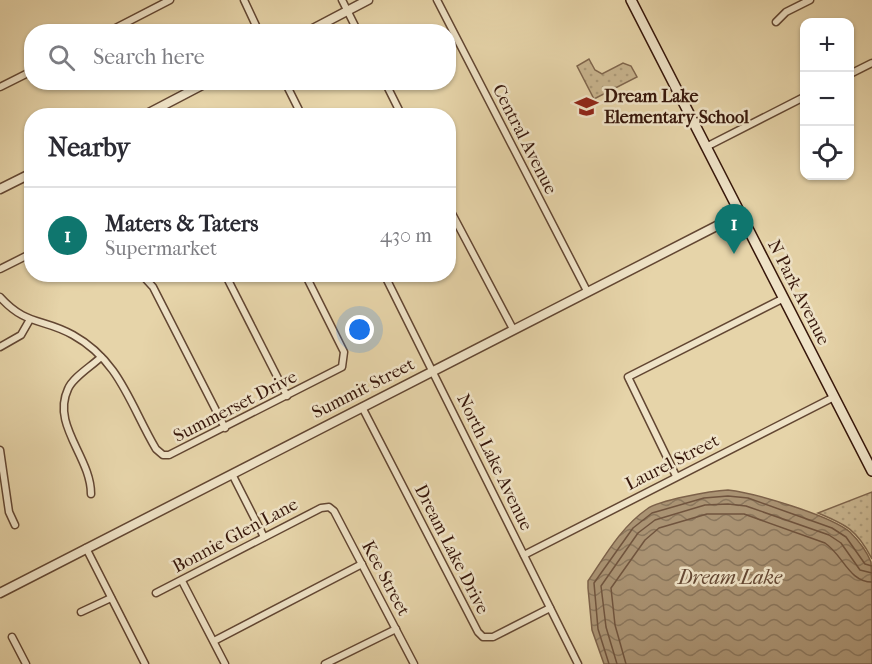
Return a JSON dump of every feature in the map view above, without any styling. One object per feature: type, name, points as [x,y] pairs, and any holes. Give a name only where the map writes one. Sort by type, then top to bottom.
[{"type":"main road","name":"N Park Avenue","points":[[631,0],[872,471]]},
{"type":"street","points":[[124,24],[170,0]]},
{"type":"street","points":[[244,0],[255,24]]},
{"type":"street","points":[[342,0],[354,24]]},
{"type":"street","points":[[322,24],[369,0]]},
{"type":"street","name":"Central Avenue","points":[[436,0],[448,24]]},
{"type":"street","points":[[776,22],[786,12],[810,0]]},
{"type":"street","name":"Central Avenue","points":[[456,39],[587,291]]},
{"type":"street","points":[[853,72],[872,63]]},
{"type":"street","points":[[0,87],[24,75]]},
{"type":"street","points":[[158,108],[193,90]]},
{"type":"street","points":[[289,90],[298,108]]},
{"type":"street","points":[[389,90],[398,108]]},
{"type":"street","points":[[706,147],[800,99]]},
{"type":"street","points":[[0,189],[24,177]]},
{"type":"street","name":"Summit Street","points":[[0,593],[740,213]]},
{"type":"street","points":[[456,221],[513,329]]},
{"type":"street","points":[[0,269],[24,257]]},
{"type":"street","points":[[148,282],[225,428]]},
{"type":"street","points":[[229,282],[287,396]]},
{"type":"street","name":"Summerset Drive","points":[[0,297],[14,312],[29,321],[71,333],[101,357],[117,373],[160,453],[166,455],[177,453],[337,371],[345,361],[342,348],[309,282]]},
{"type":"street","name":"North Lake Avenue","points":[[388,282],[578,664]]},
{"type":"street","points":[[676,476],[628,377],[784,298]]},
{"type":"street","points":[[0,347],[21,334],[29,321]]},
{"type":"street","points":[[91,494],[91,477],[64,421],[63,406],[69,387],[101,357]]},
{"type":"street","name":"Laurel Street","points":[[524,555],[834,397]]},
{"type":"street","name":"Dream Lake Drive","points":[[362,407],[478,632],[483,637],[494,638],[550,608]]},
{"type":"street","points":[[0,450],[9,512],[15,525]]},
{"type":"street","points":[[232,474],[264,537]]},
{"type":"street","name":"Bonnie Glen Lane","points":[[156,593],[321,508],[329,507]]},
{"type":"street","name":"Kee Street","points":[[329,507],[334,511],[363,564],[414,664]]},
{"type":"street","points":[[86,548],[145,664]]},
{"type":"street","points":[[214,641],[363,564]]},
{"type":"street","points":[[182,581],[225,664]]},
{"type":"street","points":[[81,612],[111,598]]},
{"type":"street","points":[[326,664],[396,628]]},
{"type":"street","points":[[12,637],[26,664]]},
{"type":"shaded area","points":[[589,59],[595,70],[602,74],[623,63],[631,66],[637,77],[594,99],[577,66]]},
{"type":"shaded area","points":[[872,492],[872,559],[856,535],[837,521],[818,513]]},
{"type":"water","name":"Dream Lake","points":[[728,490],[773,500],[809,512],[840,525],[856,539],[871,562],[872,664],[604,664],[592,630],[588,581],[614,542],[629,524],[653,506],[686,496]]},
{"type":"place","name":"Dream Lake Elementary School","points":[[586,106]]},
{"type":"place","name":"Maters & Taters","points":[[734,254]]}]
